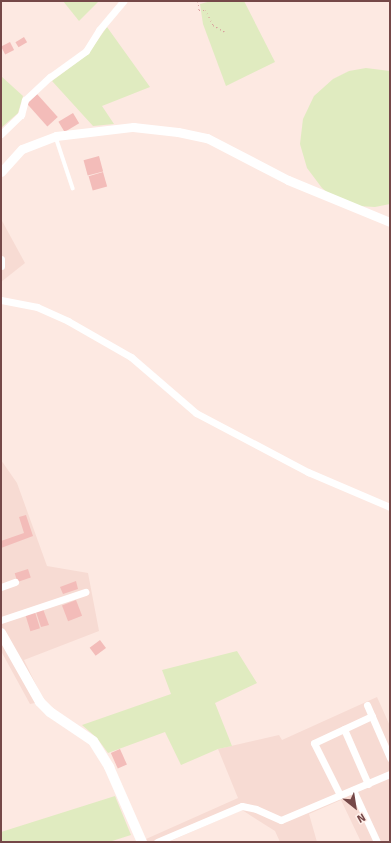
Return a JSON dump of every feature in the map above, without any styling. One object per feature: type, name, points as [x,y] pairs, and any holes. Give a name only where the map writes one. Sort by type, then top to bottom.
[{"type":"main road","points":[[1,633],[40,702],[50,712],[93,741],[109,767],[142,842]]},
{"type":"street","points":[[1,134],[20,115],[25,100],[50,77],[86,51],[99,30],[123,1]]},
{"type":"street","points":[[1,172],[22,149],[56,136],[133,127],[178,132],[207,138],[288,180],[390,222]]},
{"type":"street","points":[[1,259],[1,266]]},
{"type":"street","points":[[1,300],[37,307],[68,321],[131,357],[202,416],[308,472],[390,507]]},
{"type":"street","points":[[1,587],[15,582]]},
{"type":"street","points":[[1,620],[86,592]]},
{"type":"street","points":[[367,705],[390,758]]},
{"type":"street","points":[[340,795],[314,743],[372,716]]},
{"type":"street","points":[[344,729],[368,784]]},
{"type":"street","points":[[157,842],[242,806],[256,809],[281,820],[390,774]]},
{"type":"street","points":[[353,790],[377,842]]},
{"type":"lane","points":[[56,136],[72,188]]},
{"type":"path","points":[[198,1],[199,10],[204,10],[213,25],[227,33]]},
{"type":"shaded area","points":[[1,219],[25,263],[1,282]]},
{"type":"shaded area","points":[[1,460],[17,483],[47,566],[88,573],[99,631],[24,660],[44,701],[30,704],[1,651]]},
{"type":"shaded area","points":[[377,697],[390,726],[390,842],[361,842],[341,800],[309,814],[317,842],[280,842],[275,831],[242,810],[168,842],[147,842],[146,839],[238,798],[218,749],[279,735],[282,740]]},
{"type":"green space","points":[[63,1],[99,1],[79,21]]},
{"type":"green space","points":[[211,1],[244,1],[275,62],[226,86],[203,24],[200,4]]},
{"type":"green space","points":[[107,27],[150,87],[102,106],[114,124],[93,126],[52,81],[88,54]]},
{"type":"green space","points":[[366,68],[390,71],[390,204],[375,207],[358,206],[328,193],[322,188],[307,168],[300,144],[303,119],[314,96],[333,79],[349,71]]},
{"type":"green space","points":[[1,76],[23,96],[18,113],[1,128]]},
{"type":"green space","points":[[237,651],[257,683],[215,703],[232,746],[218,749],[181,765],[165,732],[108,753],[97,738],[82,725],[171,694],[162,670]]},
{"type":"green space","points":[[115,796],[131,835],[109,842],[1,842],[1,832]]},
{"type":"building","points":[[24,37],[27,42],[19,47],[15,42]]},
{"type":"building","points":[[10,42],[14,50],[5,55],[1,47]]},
{"type":"building","points":[[37,94],[58,117],[47,126],[27,103]]},
{"type":"building","points":[[73,113],[79,123],[65,132],[58,122]]},
{"type":"building","points":[[99,156],[103,171],[88,176],[84,160]]},
{"type":"building","points":[[103,172],[107,186],[93,191],[89,176]]},
{"type":"building","points":[[26,515],[33,536],[1,548],[1,541],[24,533],[19,517]]},
{"type":"building","points":[[28,569],[31,578],[17,582],[15,573]]},
{"type":"building","points":[[76,581],[78,589],[63,594],[60,587]]},
{"type":"building","points":[[76,600],[82,616],[68,621],[62,605]]},
{"type":"building","points":[[43,609],[49,625],[41,627],[36,612]]},
{"type":"building","points":[[35,612],[40,628],[30,631],[25,615]]},
{"type":"building","points":[[100,640],[106,648],[96,656],[90,648]]},
{"type":"building","points":[[120,749],[127,765],[118,769],[111,753]]}]
